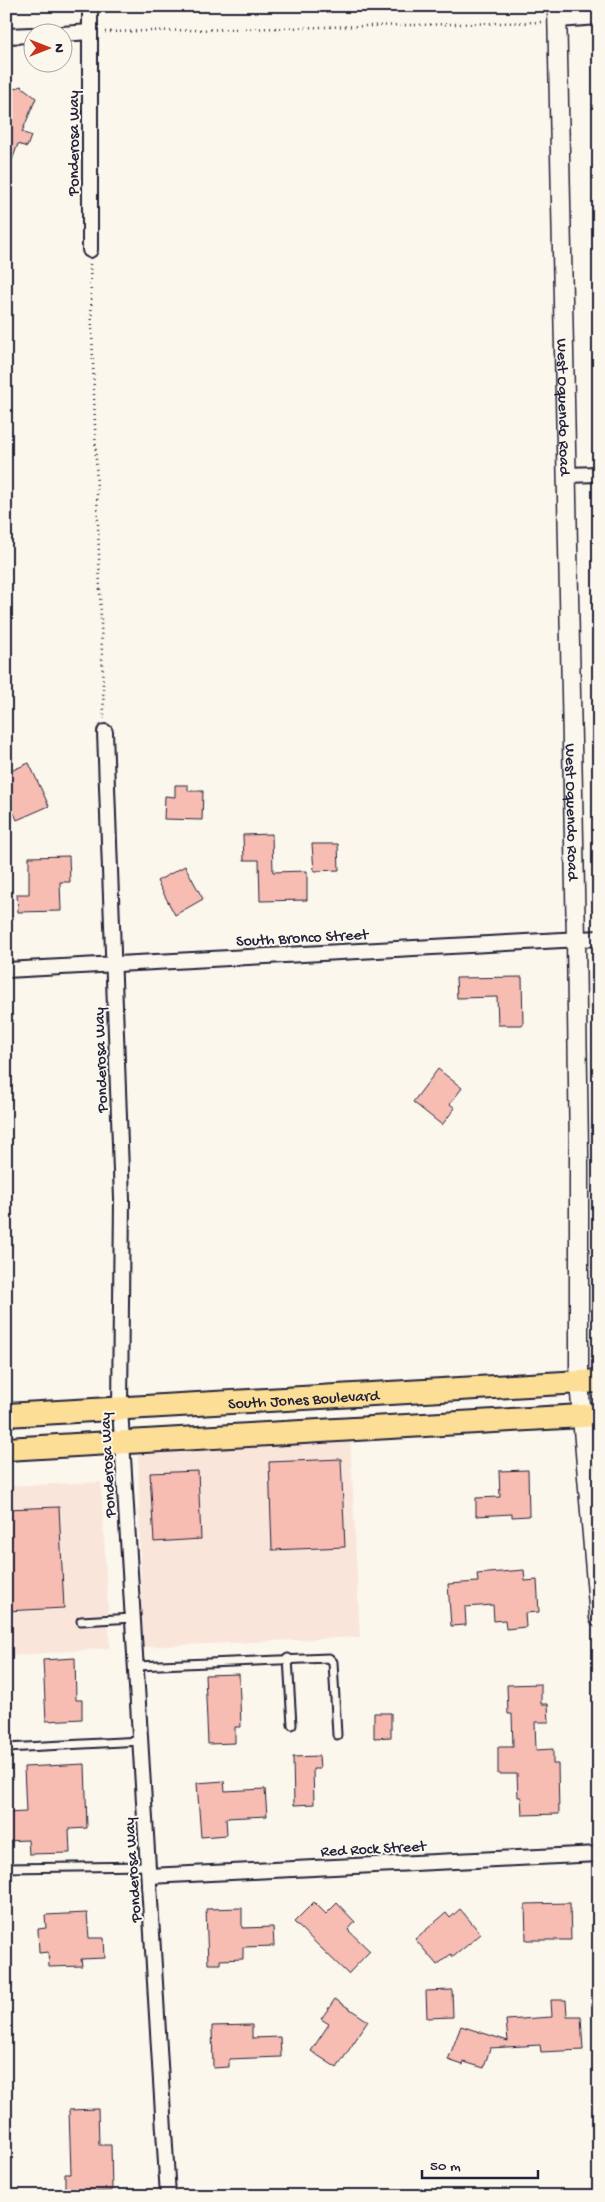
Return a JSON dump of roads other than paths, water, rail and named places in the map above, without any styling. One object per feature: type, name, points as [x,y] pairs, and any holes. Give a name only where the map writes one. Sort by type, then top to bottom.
[{"type":"main road","name":"South Jones Boulevard","points":[[6,1414],[589,1382]]},
{"type":"main road","name":"South Jones Boulevard","points":[[6,1449],[590,1416]]},
{"type":"street","name":"Ponderosa Way","points":[[90,6],[90,250]]},
{"type":"street","points":[[558,13],[599,17]]},
{"type":"street","name":"West Oquendo Road","points":[[558,13],[579,1153],[599,1618]]},
{"type":"street","points":[[72,33],[90,32]]},
{"type":"street","points":[[6,36],[22,35]]},
{"type":"street","points":[[566,475],[599,474]]},
{"type":"street","name":"Ponderosa Way","points":[[105,732],[122,1199],[120,1408],[168,2196]]},
{"type":"street","name":"South Bronco Street","points":[[6,970],[599,938]]},
{"type":"street","name":"Red Rock Street","points":[[148,1871],[599,1854]]},
{"type":"lane","points":[[81,1622],[133,1618]]},
{"type":"lane","points":[[136,1666],[323,1656],[329,1658],[333,1662],[337,1735]]},
{"type":"lane","points":[[288,1658],[292,1725]]},
{"type":"lane","points":[[6,1748],[140,1741]]},
{"type":"lane","points":[[6,1868],[148,1871]]}]
